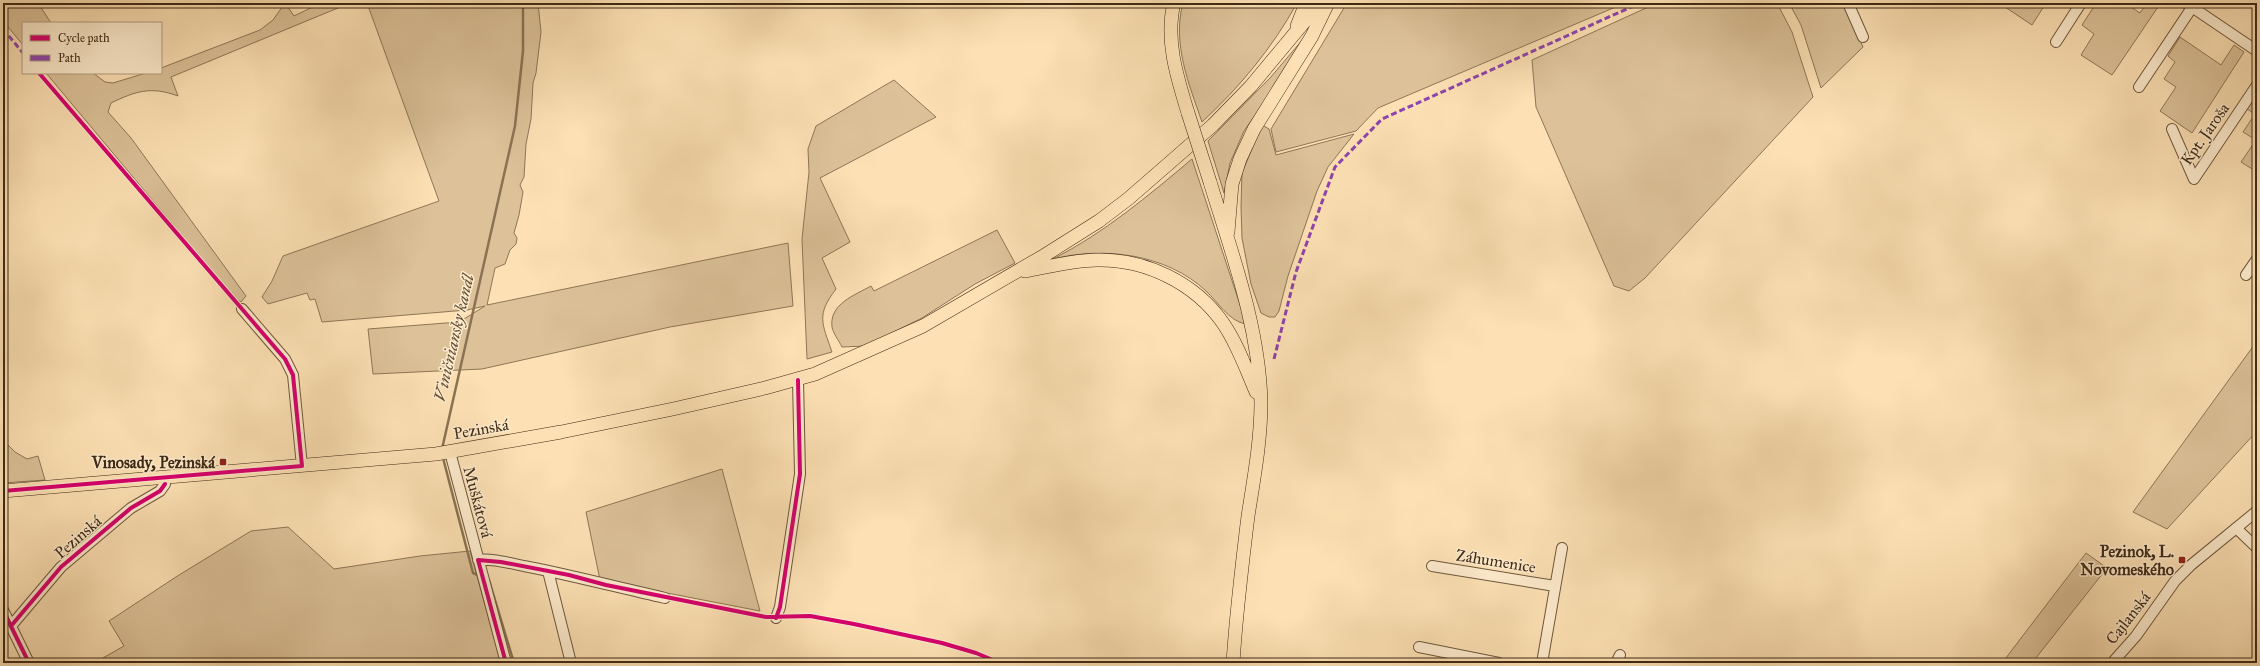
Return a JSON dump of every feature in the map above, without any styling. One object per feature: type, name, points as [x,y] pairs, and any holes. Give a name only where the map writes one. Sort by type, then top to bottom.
[{"type":"main road","points":[[1174,3],[1171,46],[1179,84],[1228,240],[1253,331],[1261,402],[1259,439],[1246,530],[1233,663]]},
{"type":"main road","points":[[1292,38],[1306,3]]},
{"type":"main road","name":"Pezinská","points":[[3,491],[443,453],[569,431],[729,397],[798,380],[884,345],[923,326],[1099,221],[1144,185],[1213,125],[1292,38],[1320,3]]},
{"type":"main road","points":[[1228,240],[1232,184],[1240,158],[1254,128],[1312,36],[1328,3]]},
{"type":"main road","points":[[1015,272],[1098,260],[1142,266],[1172,278],[1204,301],[1223,323],[1243,359],[1261,402]]},
{"type":"street","points":[[1848,3],[1863,37]]},
{"type":"street","points":[[2056,42],[2081,3]]},
{"type":"street","points":[[2139,88],[2191,4],[2257,51]]},
{"type":"street","name":"Kpt. Jaroša","points":[[2172,129],[2194,179],[2257,84]]},
{"type":"street","points":[[2246,275],[2257,259]]},
{"type":"street","points":[[242,309],[285,359],[293,375],[302,466]]},
{"type":"street","points":[[776,618],[780,607],[800,474],[798,380]]},
{"type":"street","name":"Muškátová","points":[[443,453],[478,560],[506,663]]},
{"type":"street","name":"Pezinská","points":[[11,626],[61,567],[132,508],[160,491],[165,484],[165,478]]},
{"type":"street","name":"Cajlanská","points":[[2112,663],[2136,636],[2175,581],[2191,565],[2257,511]]},
{"type":"street","points":[[2236,528],[2257,548]]},
{"type":"street","points":[[1544,662],[1562,548]]},
{"type":"street","name":"Muškátová","points":[[478,560],[501,562],[569,575],[666,598]]},
{"type":"street","name":"Záhumenice","points":[[1432,566],[1555,586]]},
{"type":"street","points":[[548,571],[570,659]]},
{"type":"street","points":[[3,610],[29,663]]},
{"type":"street","points":[[1419,647],[1499,663]]},
{"type":"shaded area","points":[[3,3],[38,3],[50,22],[22,22],[22,44],[3,21]]},
{"type":"shaded area","points":[[285,3],[294,16],[321,3],[350,3],[171,77],[178,96],[160,91],[144,91],[128,95],[111,103],[108,112],[131,138],[246,296],[241,302],[235,299],[47,74],[94,74],[105,82],[113,83],[143,74],[162,74],[162,68],[260,30],[273,20]]},
{"type":"shaded area","points":[[367,3],[538,3],[541,32],[536,73],[533,83],[531,119],[526,144],[524,177],[520,185],[523,192],[514,233],[517,238],[516,244],[510,250],[505,264],[495,268],[487,305],[788,243],[793,306],[670,327],[482,369],[373,374],[368,329],[459,322],[485,306],[467,310],[322,322],[315,299],[310,300],[307,293],[268,304],[262,297],[272,281],[283,256],[439,201]]},
{"type":"shaded area","points":[[1183,3],[1297,3],[1266,51],[1242,81],[1202,122],[1187,78],[1181,49],[1180,18]]},
{"type":"shaded area","points":[[1347,3],[1625,3],[1378,108],[1356,131],[1276,152],[1271,129]]},
{"type":"shaded area","points":[[1657,3],[1777,3],[1792,32],[1813,97],[1645,278],[1629,291],[1614,286],[1536,107],[1532,60]]},
{"type":"shaded area","points":[[1789,3],[1843,3],[1863,47],[1821,88],[1801,25]]},
{"type":"shaded area","points":[[1999,3],[2046,3],[2032,25]]},
{"type":"shaded area","points":[[2087,3],[2125,3],[2140,13],[2147,3],[2160,4],[2112,75],[2081,55],[2094,34],[2082,25],[2093,8]]},
{"type":"shaded area","points":[[1309,32],[1270,94],[1244,131],[1230,163],[1224,193],[1208,141],[1270,78]]},
{"type":"shaded area","points":[[2180,37],[2221,65],[2234,45],[2244,52],[2192,133],[2160,111],[2176,87],[2164,79],[2175,62],[2168,56]]},
{"type":"shaded area","points":[[894,80],[936,117],[820,178],[850,242],[822,258],[836,289],[823,313],[824,326],[832,352],[807,359],[802,239],[809,172],[808,149],[816,126]]},
{"type":"shaded area","points":[[2257,95],[2257,172],[2241,162],[2256,140],[2243,132],[2255,114],[2247,109]]},
{"type":"shaded area","points":[[1262,125],[1269,129],[1276,155],[1354,134],[1328,167],[1317,191],[1288,276],[1279,311],[1275,317],[1269,317],[1261,313],[1251,284],[1242,238],[1242,173]]},
{"type":"shaded area","points":[[1192,159],[1245,324],[1229,315],[1206,291],[1190,278],[1154,261],[1134,256],[1093,253],[1053,259],[1072,249],[1108,226]]},
{"type":"shaded area","points":[[997,230],[1015,263],[975,284],[922,318],[865,346],[842,347],[832,327],[832,319],[839,306],[844,301],[871,286],[874,291]]},
{"type":"shaded area","points":[[2257,341],[2257,431],[2167,529],[2133,512]]},
{"type":"shaded area","points":[[3,440],[15,452],[27,459],[38,456],[45,480],[3,483],[3,463],[6,458],[3,452]]},
{"type":"shaded area","points":[[722,469],[760,611],[600,580],[586,512]]},
{"type":"shaded area","points":[[288,527],[334,569],[420,556],[470,551],[501,663],[104,663],[101,659],[124,646],[109,621],[179,575],[251,531]]},
{"type":"shaded area","points":[[2086,553],[2107,568],[2032,663],[2002,663]]},
{"type":"waterway","name":"Viničniansky kanál","points":[[442,449],[515,126],[523,51],[523,3]]},
{"type":"waterway","name":"Viničniansky kanál","points":[[443,458],[473,573],[480,576]]},
{"type":"waterway","name":"Viničniansky kanál","points":[[487,579],[489,580],[514,663]]},
{"type":"marked path","points":[[1274,359],[1296,272],[1335,167],[1382,119],[1640,3]]},
{"type":"marked path","points":[[3,29],[22,52]]},
{"type":"cycle path","points":[[3,491],[302,466],[293,375],[285,359],[40,74]]},
{"type":"cycle path","points":[[776,618],[780,607],[800,474],[798,380]]},
{"type":"cycle path","points":[[11,626],[61,567],[131,508],[160,491],[165,484]]},
{"type":"cycle path","points":[[506,663],[478,560],[501,562],[569,575],[606,585],[766,617],[810,616],[854,624],[942,643],[976,653],[1000,663]]},
{"type":"cycle path","points":[[3,610],[29,663]]},
{"type":"place","name":"Vinosady, Pezinská","points":[[223,462]]},
{"type":"place","name":"Pezinok, L. Novomeského","points":[[2182,560]]}]
